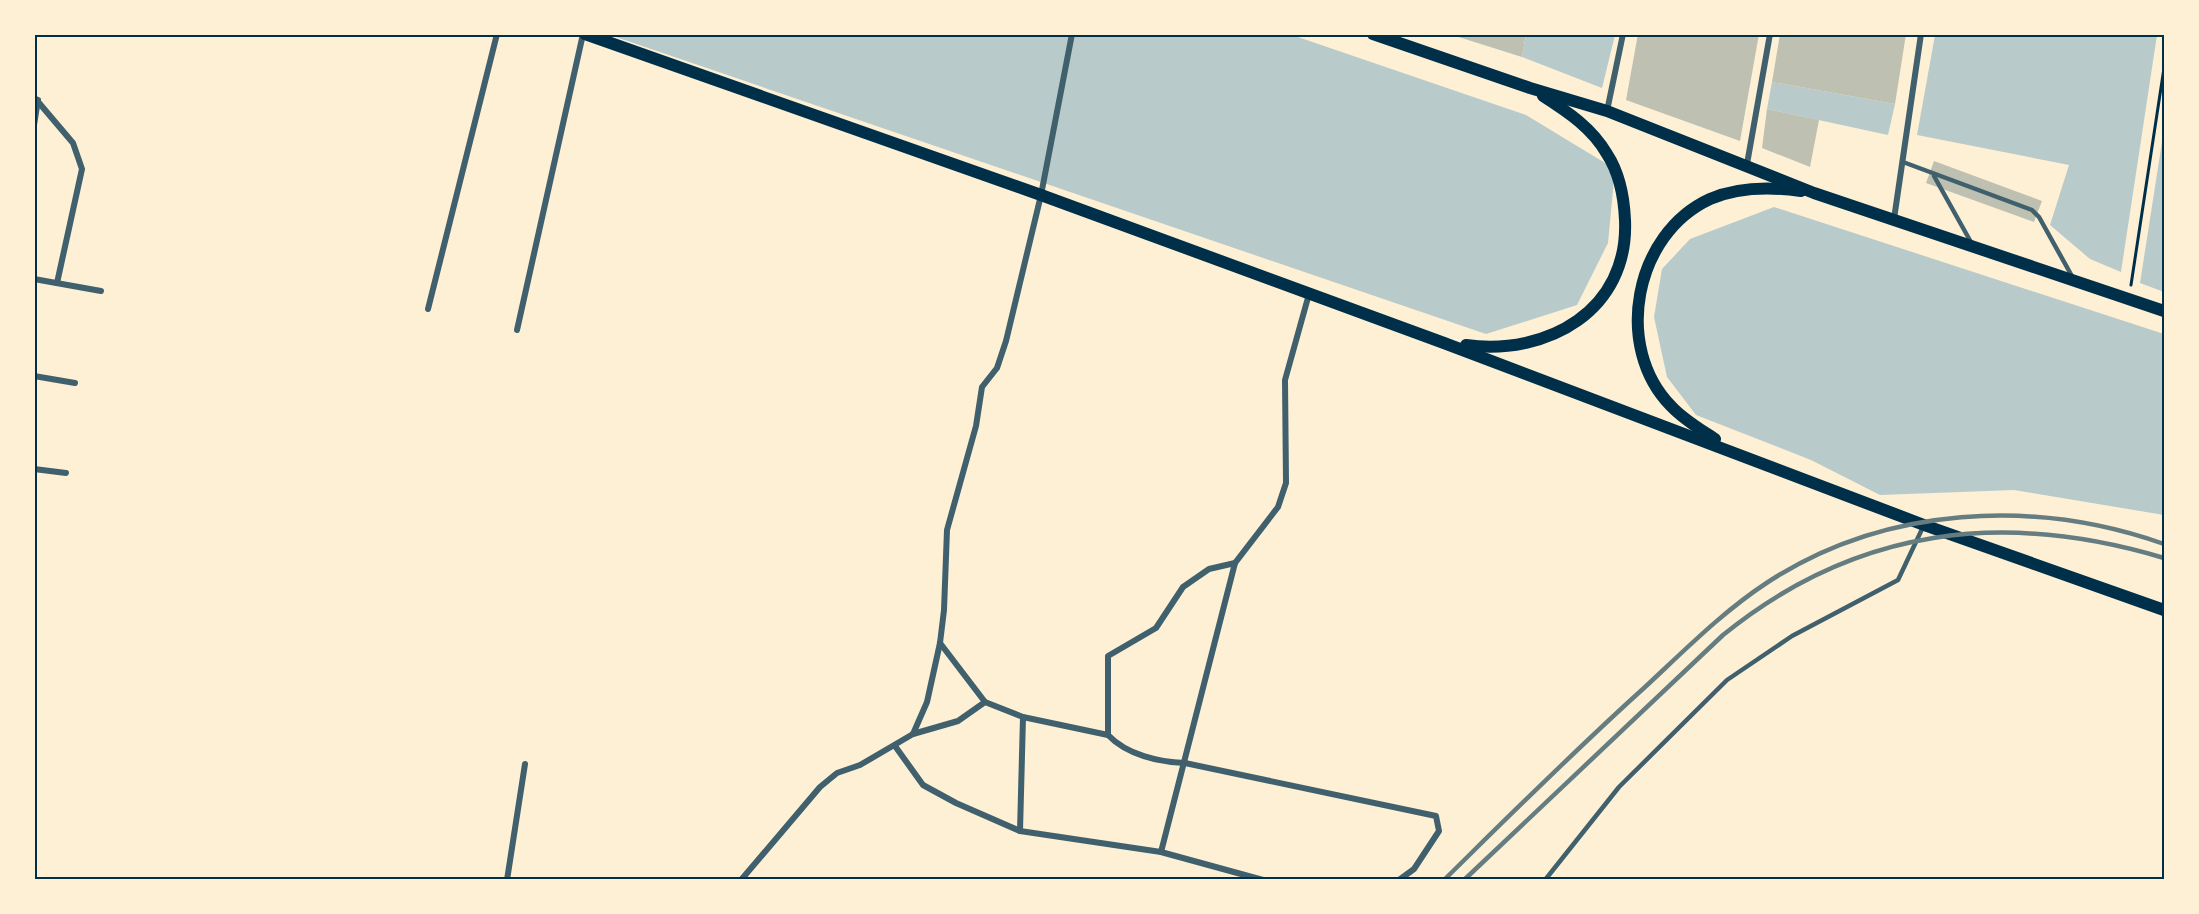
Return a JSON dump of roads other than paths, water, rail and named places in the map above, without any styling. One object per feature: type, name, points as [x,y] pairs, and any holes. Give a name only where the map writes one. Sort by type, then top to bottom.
[{"type":"main road","points":[[584,34],[1041,195],[1444,343],[1924,525],[2164,610]]},
{"type":"main road","points":[[1373,34],[1530,88],[1607,111],[1746,164],[1814,193],[1972,244],[2164,311]]},
{"type":"main road","points":[[1444,343],[1503,348],[1523,346],[1552,336],[1595,304],[1614,280],[1621,263],[1625,244],[1625,207],[1611,161],[1584,125],[1530,88]]},
{"type":"main road","points":[[1749,457],[1683,417],[1659,391],[1642,357],[1638,339],[1638,302],[1642,283],[1648,266],[1667,235],[1694,209],[1709,200],[1744,190],[1776,189],[1814,193]]},
{"type":"street","points":[[428,309],[497,34]]},
{"type":"street","points":[[517,330],[584,34]]},
{"type":"street","points":[[914,734],[927,702],[940,643],[946,530],[976,426],[982,387],[997,368],[1006,340],[1041,195],[1072,34]]},
{"type":"street","points":[[1607,111],[1623,34]]},
{"type":"street","points":[[1746,164],[1770,34]]},
{"type":"street","points":[[1894,219],[1921,34]]},
{"type":"street","points":[[34,125],[36,99]]},
{"type":"street","points":[[36,99],[73,143],[82,170],[57,283]]},
{"type":"street","points":[[34,279],[101,291]]},
{"type":"street","points":[[1161,852],[1235,563],[1278,507],[1286,483],[1284,380],[1309,294]]},
{"type":"street","points":[[34,376],[75,383]]},
{"type":"street","points":[[34,469],[66,473]]},
{"type":"street","points":[[1108,735],[1108,656],[1156,628],[1163,621],[1177,592],[1183,587],[1209,569],[1235,563]]},
{"type":"street","points":[[940,643],[986,702],[1023,717],[1108,735],[1114,741],[1151,759],[1185,763],[1436,816],[1439,831],[1414,869],[1399,879]]},
{"type":"street","points":[[741,879],[820,787],[837,773],[895,746],[914,734],[957,721],[986,702]]},
{"type":"street","points":[[1020,831],[1023,717]]},
{"type":"street","points":[[895,746],[923,785],[956,803],[1020,831],[1161,852],[1263,879]]},
{"type":"street","points":[[507,879],[525,764]]},
{"type":"lane","points":[[1903,162],[2032,210],[2039,217],[2074,280]]},
{"type":"lane","points":[[1934,175],[1972,244]]},
{"type":"lane","points":[[1545,879],[1619,787],[1727,680],[1792,636],[1898,580],[1924,525]]},
{"type":"railway","points":[[1444,880],[1568,759],[1704,632],[1768,582],[1813,557],[1861,538],[1910,524],[1961,517],[2012,516],[2064,520],[2114,529],[2164,544]]},
{"type":"railway","points":[[1464,880],[1723,635],[1774,599],[1826,571],[1879,551],[1933,538],[1989,533],[2046,535],[2105,543],[2164,558]]}]
